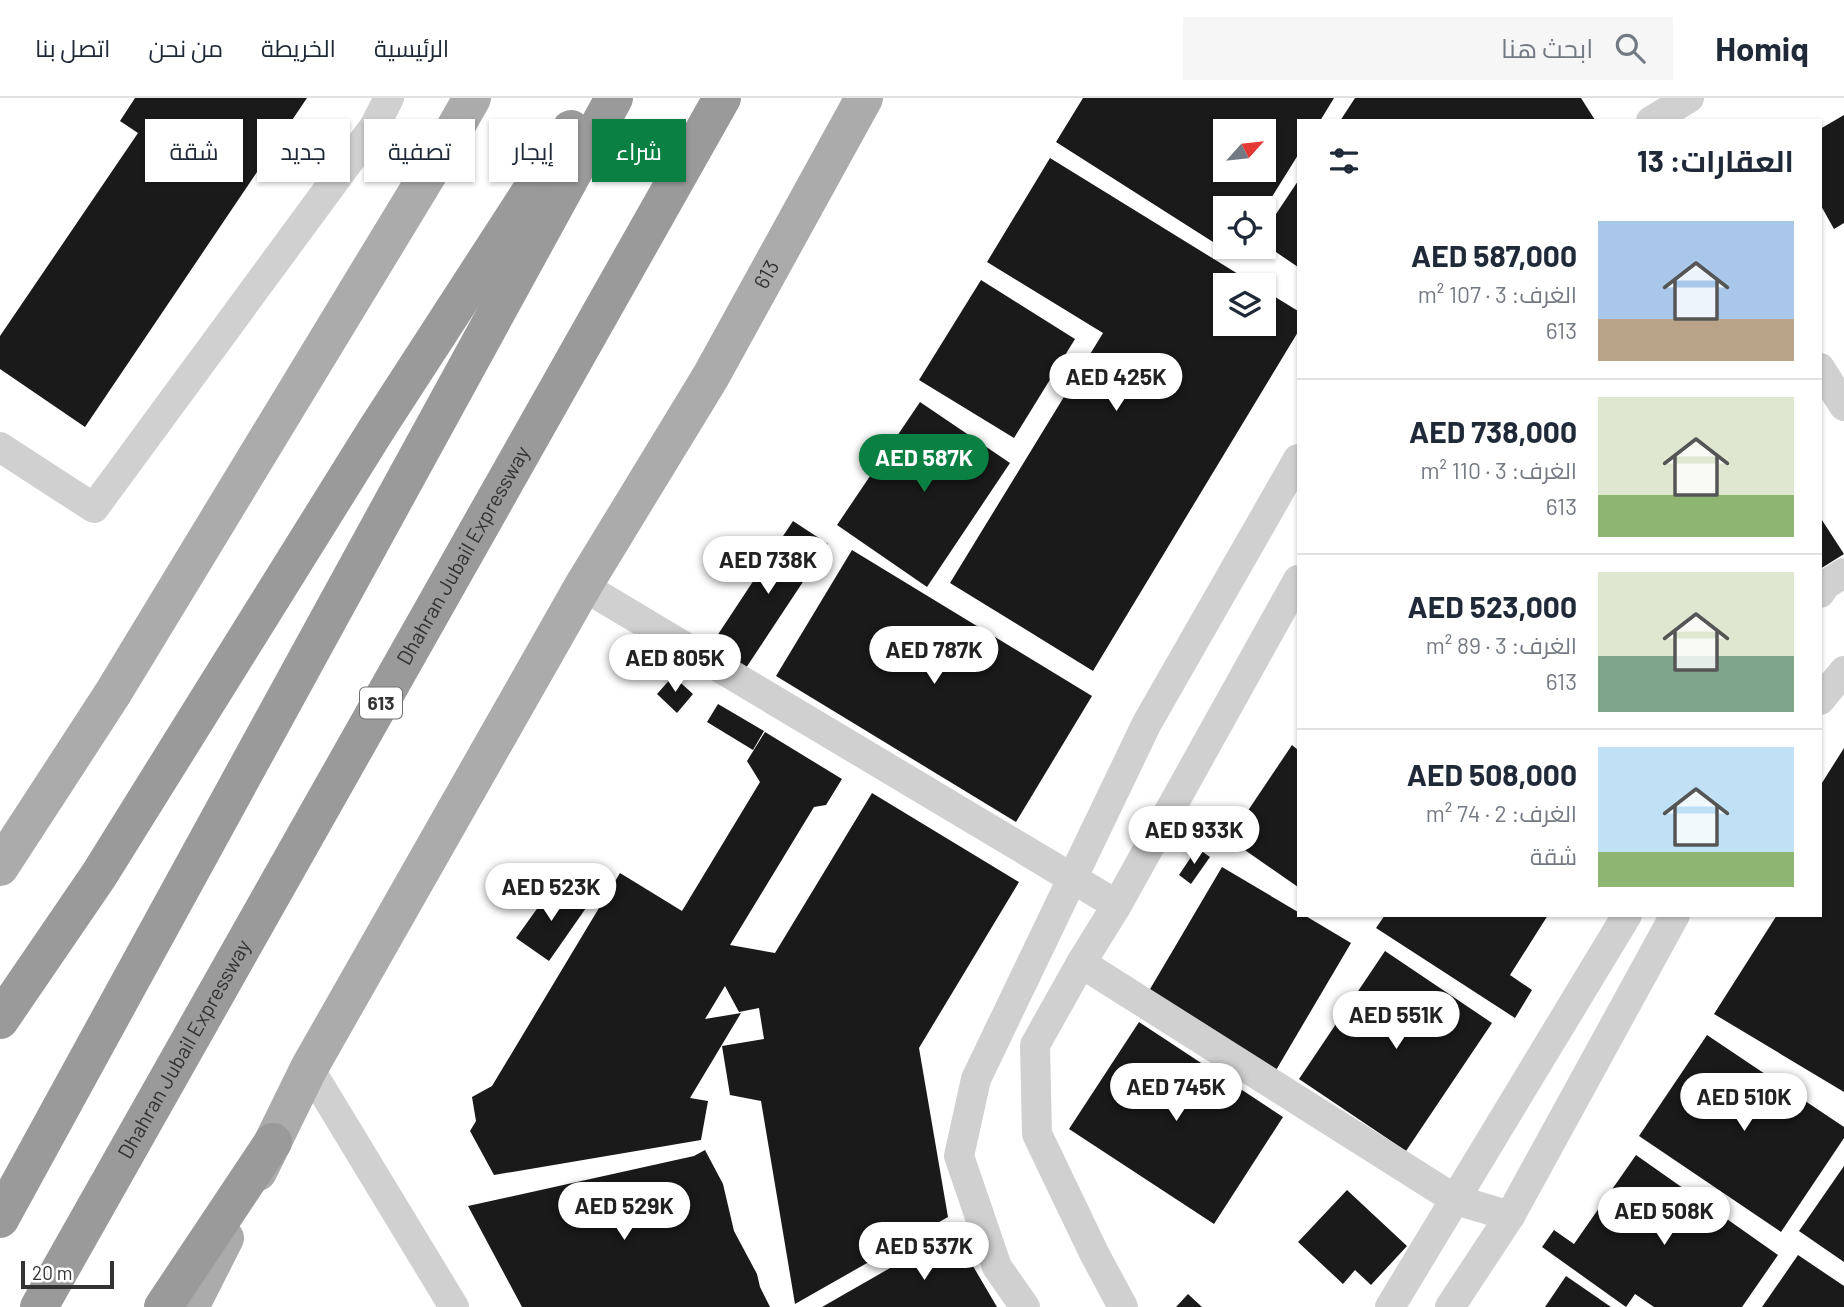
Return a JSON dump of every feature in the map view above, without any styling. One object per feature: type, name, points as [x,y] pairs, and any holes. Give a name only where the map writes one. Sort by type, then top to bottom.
[{"type":"highway","points":[[0,1020],[99,875],[376,430],[591,98]]},
{"type":"highway","points":[[0,1219],[614,98]]},
{"type":"highway","name":"Dhahran Jubail Expressway","points":[[39,1307],[722,98]]},
{"type":"highway","points":[[163,1307],[273,1142]]},
{"type":"main road","points":[[0,867],[113,693],[472,98]]},
{"type":"main road","name":"613","points":[[190,1307],[309,1068],[583,586],[711,376],[864,98]]},
{"type":"street","points":[[0,447],[94,508],[374,127],[389,98]]},
{"type":"street","points":[[1658,113],[1689,98]]},
{"type":"street","points":[[1822,371],[1844,406]]},
{"type":"street","points":[[1025,1307],[997,1267],[959,1156],[975,1079],[1147,723],[1297,461]]},
{"type":"street","points":[[1822,590],[1844,573]]},
{"type":"street","points":[[1123,1307],[1094,1254],[1037,1134],[1035,1045],[1117,905],[1297,582]]},
{"type":"street","points":[[583,586],[1117,905]]},
{"type":"street","points":[[1822,698],[1844,670]]},
{"type":"street","points":[[1390,1307],[1626,917]]},
{"type":"street","points":[[1450,1307],[1510,1216],[1674,917]]},
{"type":"street","points":[[1081,963],[1456,1200],[1510,1216]]},
{"type":"street","points":[[309,1068],[454,1307]]},
{"type":"building","points":[[135,98],[307,98],[293,119],[257,119],[257,172],[85,427],[0,369],[0,336],[138,133],[120,121]]},
{"type":"building","points":[[1083,98],[1334,98],[1321,119],[1297,119],[1297,157],[1272,196],[1213,196],[1213,242],[1056,142]]},
{"type":"building","points":[[1355,98],[1581,98],[1594,119],[1341,119]]},
{"type":"building","points":[[1844,115],[1844,223],[1834,229],[1822,208],[1822,128]]},
{"type":"building","points":[[1050,158],[1237,273],[1213,273],[1213,336],[1276,336],[1276,297],[1297,310],[1297,334],[1093,671],[950,583],[1103,333],[987,262]]},
{"type":"building","points":[[1297,182],[1297,266],[1276,252],[1276,214]]},
{"type":"building","points":[[981,280],[1075,339],[1014,438],[919,380]]},
{"type":"building","points":[[920,402],[1010,463],[927,587],[837,525]]},
{"type":"building","points":[[1822,520],[1844,554],[1822,568]]},
{"type":"building","points":[[793,521],[828,544],[744,671],[709,648]]},
{"type":"building","points":[[852,550],[1092,696],[1016,822],[776,676]]},
{"type":"building","points":[[673,676],[693,694],[677,713],[657,694]]},
{"type":"building","points":[[718,704],[764,731],[753,750],[707,722]]},
{"type":"building","points":[[765,732],[842,779],[826,805],[814,807],[730,945],[775,953],[872,793],[1019,882],[919,1048],[948,1217],[795,1304],[761,1101],[730,1095],[722,1046],[764,1039],[759,1008],[739,1012],[725,986],[705,1019],[741,1013],[690,1098],[708,1101],[701,1140],[494,1175],[470,1131],[476,1121],[472,1097],[492,1086],[620,873],[682,911],[760,782],[747,761]]},
{"type":"building","points":[[1292,745],[1297,749],[1297,886],[1229,839]]},
{"type":"building","points":[[1844,748],[1844,1092],[1714,1014],[1776,917],[1822,917],[1822,783]]},
{"type":"building","points":[[1197,848],[1210,857],[1191,884],[1179,875]]},
{"type":"building","points":[[1222,867],[1297,911],[1297,917],[1307,917],[1351,943],[1272,1077],[1143,1001]]},
{"type":"building","points":[[554,885],[586,908],[549,961],[516,938]]},
{"type":"building","points":[[1384,917],[1547,917],[1510,975],[1532,990],[1515,1018],[1376,928]]},
{"type":"building","points":[[1385,951],[1492,1023],[1406,1151],[1299,1079]]},
{"type":"building","points":[[1139,1022],[1283,1117],[1214,1224],[1069,1129]]},
{"type":"building","points":[[1707,1035],[1844,1127],[1844,1138],[1781,1232],[1639,1136]]},
{"type":"building","points":[[705,1150],[723,1184],[734,1231],[757,1274],[770,1307],[522,1307],[468,1206],[694,1156]]},
{"type":"building","points":[[1636,1155],[1778,1255],[1742,1307],[1654,1307],[1635,1294],[1626,1307],[1542,1247],[1554,1230],[1574,1244]]},
{"type":"building","points":[[1844,1166],[1844,1262],[1799,1231]]},
{"type":"building","points":[[1347,1190],[1407,1246],[1371,1285],[1355,1270],[1343,1284],[1298,1242]]},
{"type":"building","points":[[953,1232],[997,1307],[822,1307]]},
{"type":"building","points":[[1798,1255],[1844,1286],[1844,1307],[1762,1307]]},
{"type":"building","points":[[1566,1276],[1611,1307],[1545,1307]]},
{"type":"building","points":[[1188,1294],[1202,1307],[1176,1307]]}]
